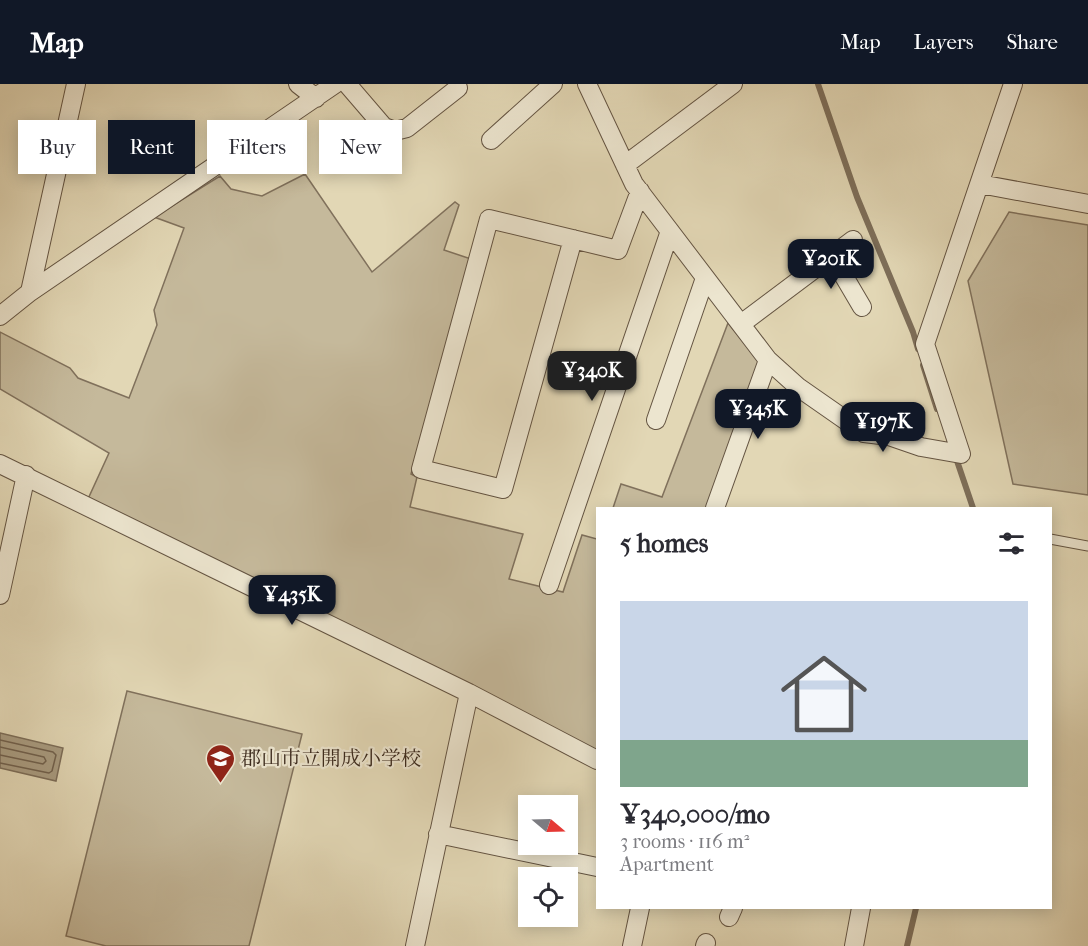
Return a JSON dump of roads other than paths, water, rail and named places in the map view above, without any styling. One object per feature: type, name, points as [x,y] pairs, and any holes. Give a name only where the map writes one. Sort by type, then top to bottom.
[{"type":"street","points":[[30,292],[76,84]]},
{"type":"street","points":[[298,84],[316,98]]},
{"type":"street","points":[[0,316],[30,292],[335,84]]},
{"type":"street","points":[[347,84],[384,127],[395,131],[407,128],[458,88]]},
{"type":"street","points":[[491,140],[553,84]]},
{"type":"street","points":[[587,84],[625,165],[640,191],[768,360],[798,387],[864,433],[889,436],[921,447],[961,454],[925,344],[981,184],[1012,84]]},
{"type":"street","points":[[625,165],[733,84]]},
{"type":"street","points":[[981,184],[1088,204]]},
{"type":"street","points":[[573,239],[503,489],[421,469],[489,219],[573,239],[618,250],[640,191]]},
{"type":"street","points":[[549,585],[670,231]]},
{"type":"street","points":[[741,324],[853,240]]},
{"type":"street","points":[[832,256],[861,307]]},
{"type":"street","points":[[656,420],[705,278]]},
{"type":"street","points":[[715,507],[768,360]]},
{"type":"street","points":[[0,464],[469,693],[596,759]]},
{"type":"street","points":[[0,595],[26,475]]},
{"type":"street","points":[[415,946],[469,693]]},
{"type":"street","points":[[438,834],[596,867]]},
{"type":"street","points":[[632,946],[640,909]]},
{"type":"street","points":[[854,946],[861,909]]},
{"type":"lane","points":[[1052,539],[1088,546]]},
{"type":"water","points":[[0,733],[63,748],[56,781],[0,768]]},
{"type":"waterway","points":[[818,84],[857,197],[918,349]]},
{"type":"waterway","points":[[923,365],[937,409]]},
{"type":"waterway","points":[[955,455],[973,507]]},
{"type":"waterway","points":[[907,946],[916,909]]},
{"type":"place","name":"郡山市立開成小学校","points":[[220,784]]}]
